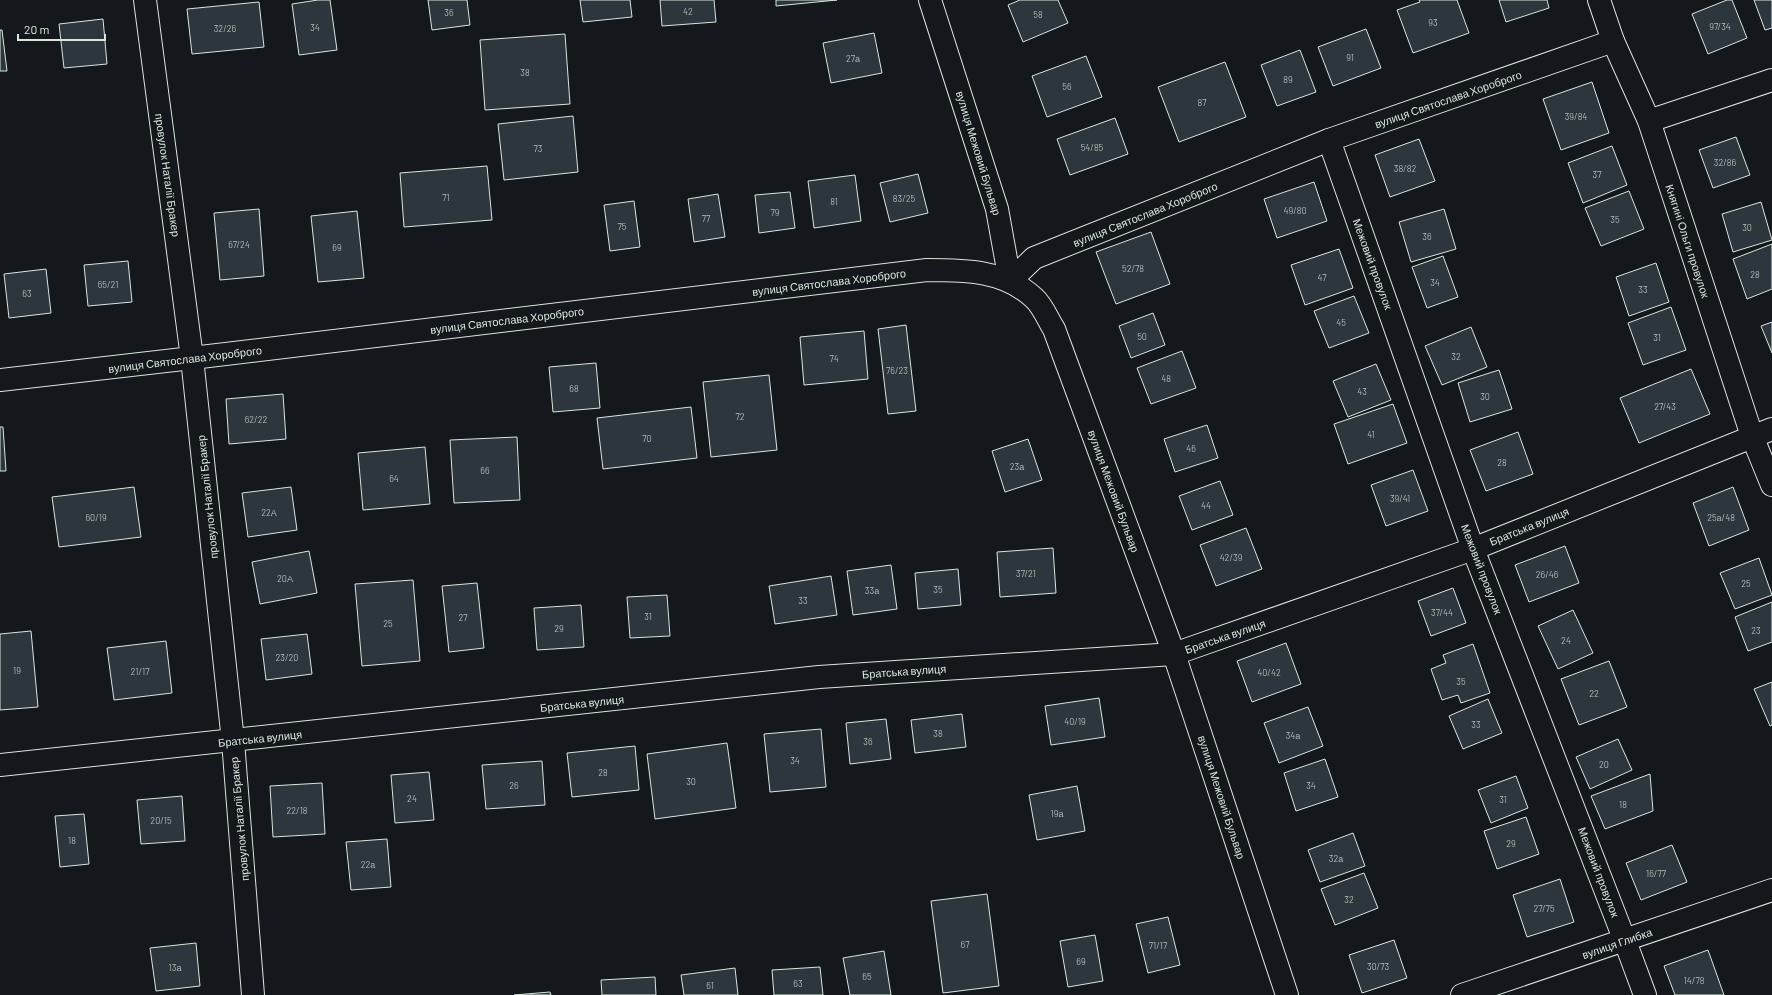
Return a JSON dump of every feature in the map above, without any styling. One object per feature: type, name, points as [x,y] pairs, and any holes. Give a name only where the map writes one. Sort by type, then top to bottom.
[{"type":"street","name":"провулок Наталії Бракер","points":[[145,0],[192,358],[232,742],[253,995]]},
{"type":"street","name":"вулиця Межовий Бульвар","points":[[930,0],[997,209],[1010,281],[1035,299],[1054,329],[1174,654],[1287,995]]},
{"type":"street","name":"Княгині Ольги провулок","points":[[1599,0],[1613,41],[1649,121],[1762,432],[1772,485]]},
{"type":"street","name":"вулиця Святослава Хороброго","points":[[0,380],[927,270],[972,271],[1010,281],[1034,258],[1328,140],[1613,41]]},
{"type":"street","points":[[1649,121],[1772,80]]},
{"type":"street","name":"Межовий провулок","points":[[1328,140],[1473,549],[1645,995]]},
{"type":"street","name":"Братська вулиця","points":[[0,765],[232,742],[819,677],[1174,654],[1473,549],[1762,432]]},
{"type":"street","name":"вулиця Глибка","points":[[1462,995],[1772,890]]},
{"type":"building","points":[[318,0],[330,0],[337,50],[299,55],[292,4]]},
{"type":"building","points":[[428,0],[467,0],[470,25],[432,30]]},
{"type":"building","points":[[580,0],[630,0],[632,17],[583,22]]},
{"type":"building","points":[[660,0],[714,0],[716,22],[662,26]]},
{"type":"building","points":[[776,0],[837,0],[776,6]]},
{"type":"building","points":[[1020,0],[1058,0],[1068,23],[1023,42],[1008,5]]},
{"type":"building","points":[[1419,0],[1457,0],[1469,33],[1413,53],[1397,10],[1420,2]]},
{"type":"building","points":[[1499,0],[1547,0],[1549,8],[1506,22]]},
{"type":"building","points":[[1727,0],[1732,0],[1747,38],[1708,54],[1692,14]]},
{"type":"building","points":[[1754,0],[1772,0],[1772,28],[1765,30]]},
{"type":"building","points":[[259,2],[264,47],[192,54],[187,9]]},
{"type":"building","points":[[103,19],[107,64],[64,68],[59,24]]},
{"type":"building","points":[[1366,29],[1381,68],[1333,86],[1318,47]]},
{"type":"building","points":[[0,30],[2,30],[7,71],[0,71]]},
{"type":"building","points":[[874,33],[882,73],[831,83],[823,43]]},
{"type":"building","points":[[565,34],[570,104],[485,110],[480,40]]},
{"type":"building","points":[[1300,50],[1316,92],[1277,106],[1261,65]]},
{"type":"building","points":[[1086,56],[1102,97],[1047,117],[1032,76]]},
{"type":"building","points":[[1225,62],[1246,117],[1179,142],[1158,87]]},
{"type":"building","points":[[1592,82],[1609,133],[1561,150],[1543,99]]},
{"type":"building","points":[[573,116],[578,172],[504,180],[498,124]]},
{"type":"building","points":[[1115,118],[1128,154],[1070,175],[1057,139]]},
{"type":"building","points":[[1736,137],[1750,175],[1713,188],[1699,150]]},
{"type":"building","points":[[1419,139],[1435,181],[1390,197],[1375,155]]},
{"type":"building","points":[[1612,146],[1627,185],[1583,203],[1568,163]]},
{"type":"building","points":[[487,166],[492,220],[404,227],[400,173]]},
{"type":"building","points":[[918,174],[928,213],[890,222],[880,183]]},
{"type":"building","points":[[855,175],[861,221],[814,228],[808,181]]},
{"type":"building","points":[[1314,182],[1327,221],[1277,238],[1264,199]]},
{"type":"building","points":[[1629,191],[1644,229],[1601,246],[1585,208]]},
{"type":"building","points":[[790,192],[795,228],[759,233],[755,195]]},
{"type":"building","points":[[718,194],[725,237],[694,242],[688,199]]},
{"type":"building","points":[[634,201],[640,247],[610,251],[604,205]]},
{"type":"building","points":[[1761,202],[1772,240],[1733,252],[1722,214]]},
{"type":"building","points":[[259,209],[264,276],[220,280],[214,213]]},
{"type":"building","points":[[1444,209],[1456,249],[1411,262],[1399,222]]},
{"type":"building","points":[[357,211],[364,278],[318,282],[311,216]]},
{"type":"building","points":[[1151,232],[1170,284],[1116,304],[1096,252]]},
{"type":"building","points":[[1772,244],[1772,289],[1747,299],[1733,259]]},
{"type":"building","points":[[1339,249],[1353,288],[1305,305],[1291,265]]},
{"type":"building","points":[[1443,256],[1458,297],[1427,308],[1412,267]]},
{"type":"building","points":[[128,261],[132,302],[88,306],[84,265]]},
{"type":"building","points":[[1656,263],[1669,302],[1629,316],[1616,277]]},
{"type":"building","points":[[46,269],[51,313],[9,318],[4,274]]},
{"type":"building","points":[[1354,296],[1369,333],[1329,348],[1314,311]]},
{"type":"building","points":[[1671,307],[1686,350],[1643,365],[1628,323]]},
{"type":"building","points":[[1153,313],[1165,345],[1131,358],[1119,326]]},
{"type":"building","points":[[1772,322],[1772,353],[1761,326]]},
{"type":"building","points":[[906,325],[916,411],[888,414],[878,329]]},
{"type":"building","points":[[1471,327],[1487,367],[1442,385],[1425,346]]},
{"type":"building","points":[[864,331],[868,379],[804,385],[800,337]]},
{"type":"building","points":[[1182,351],[1196,388],[1151,404],[1137,368]]},
{"type":"building","points":[[596,363],[600,408],[553,412],[549,367]]},
{"type":"building","points":[[1376,364],[1391,400],[1348,417],[1333,381]]},
{"type":"building","points":[[1691,369],[1710,414],[1639,443],[1620,398]]},
{"type":"building","points":[[1499,370],[1512,409],[1470,422],[1458,383]]},
{"type":"building","points":[[769,375],[777,450],[711,457],[703,382]]},
{"type":"building","points":[[283,394],[286,439],[229,444],[226,399]]},
{"type":"building","points":[[1393,404],[1407,443],[1348,464],[1334,424]]},
{"type":"building","points":[[691,407],[697,458],[603,469],[597,418]]},
{"type":"building","points":[[1207,425],[1218,458],[1175,472],[1164,439]]},
{"type":"building","points":[[0,427],[3,427],[6,471],[0,471]]},
{"type":"building","points":[[1518,432],[1533,474],[1486,491],[1470,450]]},
{"type":"building","points":[[517,437],[520,500],[454,503],[450,440]]},
{"type":"building","points":[[1028,439],[1042,480],[1005,492],[992,451]]},
{"type":"building","points":[[425,447],[430,504],[363,510],[358,453]]},
{"type":"building","points":[[1413,470],[1428,511],[1386,526],[1371,485]]},
{"type":"building","points":[[1220,481],[1233,515],[1192,530],[1179,496]]},
{"type":"building","points":[[134,487],[141,537],[59,547],[52,497]]},
{"type":"building","points":[[291,487],[297,530],[248,537],[242,493]]},
{"type":"building","points":[[1733,487],[1749,530],[1709,546],[1693,503]]},
{"type":"building","points":[[1246,528],[1262,569],[1216,586],[1200,545]]},
{"type":"building","points":[[1565,546],[1579,583],[1529,602],[1515,565]]},
{"type":"building","points":[[1053,548],[1056,593],[1000,597],[997,552]]},
{"type":"building","points":[[309,551],[317,593],[260,604],[252,562]]},
{"type":"building","points":[[1759,558],[1772,595],[1735,609],[1720,573]]},
{"type":"building","points":[[891,565],[897,609],[853,615],[847,571]]},
{"type":"building","points":[[958,569],[961,605],[918,609],[915,573]]},
{"type":"building","points":[[831,576],[837,615],[775,624],[769,586]]},
{"type":"building","points":[[413,580],[420,661],[362,666],[355,584]]},
{"type":"building","points":[[477,583],[484,648],[449,652],[442,586]]},
{"type":"building","points":[[1453,588],[1466,623],[1431,636],[1418,601]]},
{"type":"building","points":[[667,595],[670,636],[630,638],[627,597]]},
{"type":"building","points":[[1772,602],[1772,642],[1748,651],[1735,617]]},
{"type":"building","points":[[581,605],[584,647],[537,650],[534,608]]},
{"type":"building","points":[[1573,610],[1593,653],[1558,669],[1538,626]]},
{"type":"building","points":[[31,631],[38,707],[0,710],[0,634]]},
{"type":"building","points":[[307,634],[312,674],[266,680],[261,639]]},
{"type":"building","points":[[166,641],[172,693],[114,700],[107,648]]},
{"type":"building","points":[[1286,643],[1301,684],[1252,702],[1237,661]]},
{"type":"building","points":[[1473,644],[1490,693],[1461,703],[1458,695],[1442,700],[1431,669],[1446,663],[1443,655]]},
{"type":"building","points":[[1609,661],[1627,707],[1579,725],[1561,679]]},
{"type":"building","points":[[1772,682],[1772,725],[1770,726],[1754,689]]},
{"type":"building","points":[[1099,698],[1105,737],[1051,745],[1045,706]]},
{"type":"building","points":[[1488,699],[1502,733],[1463,749],[1449,716]]},
{"type":"building","points":[[1308,707],[1323,746],[1279,763],[1264,723]]},
{"type":"building","points":[[962,714],[966,747],[915,753],[911,720]]},
{"type":"building","points":[[886,719],[891,759],[850,764],[846,723]]},
{"type":"building","points":[[821,729],[826,787],[770,792],[764,734]]},
{"type":"building","points":[[1618,739],[1632,770],[1590,789],[1576,757]]},
{"type":"building","points":[[727,743],[736,808],[655,819],[647,754]]},
{"type":"building","points":[[635,746],[639,790],[572,797],[567,753]]},
{"type":"building","points":[[1325,759],[1338,797],[1296,811],[1284,773]]},
{"type":"building","points":[[542,761],[545,805],[486,809],[482,765]]},
{"type":"building","points":[[429,772],[434,820],[395,823],[391,775]]},
{"type":"building","points":[[1650,774],[1653,811],[1605,829],[1591,796]]},
{"type":"building","points":[[1516,776],[1528,808],[1491,823],[1478,790]]},
{"type":"building","points":[[322,783],[325,834],[273,837],[270,786]]},
{"type":"building","points":[[1077,786],[1085,831],[1037,840],[1029,795]]},
{"type":"building","points":[[182,796],[185,841],[141,844],[137,800]]},
{"type":"building","points":[[84,814],[89,864],[60,867],[55,816]]},
{"type":"building","points":[[1526,817],[1539,854],[1497,869],[1484,831]]},
{"type":"building","points":[[1353,833],[1365,866],[1320,882],[1308,850]]},
{"type":"building","points":[[387,839],[391,887],[351,890],[346,842]]},
{"type":"building","points":[[1672,845],[1687,882],[1641,900],[1626,863]]},
{"type":"building","points":[[1364,873],[1378,908],[1335,925],[1321,889]]},
{"type":"building","points":[[1560,879],[1574,922],[1527,937],[1513,895]]},
{"type":"building","points":[[987,894],[999,986],[943,993],[931,901]]},
{"type":"building","points":[[1168,917],[1180,965],[1148,973],[1136,924]]},
{"type":"building","points":[[1095,935],[1103,981],[1068,987],[1060,941]]},
{"type":"building","points":[[1394,940],[1407,978],[1362,993],[1349,955]]},
{"type":"building","points":[[196,943],[200,986],[156,991],[150,948]]},
{"type":"building","points":[[1708,950],[1724,995],[1675,995],[1664,966]]},
{"type":"building","points":[[884,951],[891,995],[850,995],[843,958]]},
{"type":"building","points":[[820,967],[823,995],[774,995],[772,970]]},
{"type":"building","points":[[735,968],[738,995],[684,995],[681,975]]},
{"type":"building","points":[[655,977],[656,995],[602,995],[601,980]]},
{"type":"building","points":[[550,992],[551,995],[514,995]]}]
